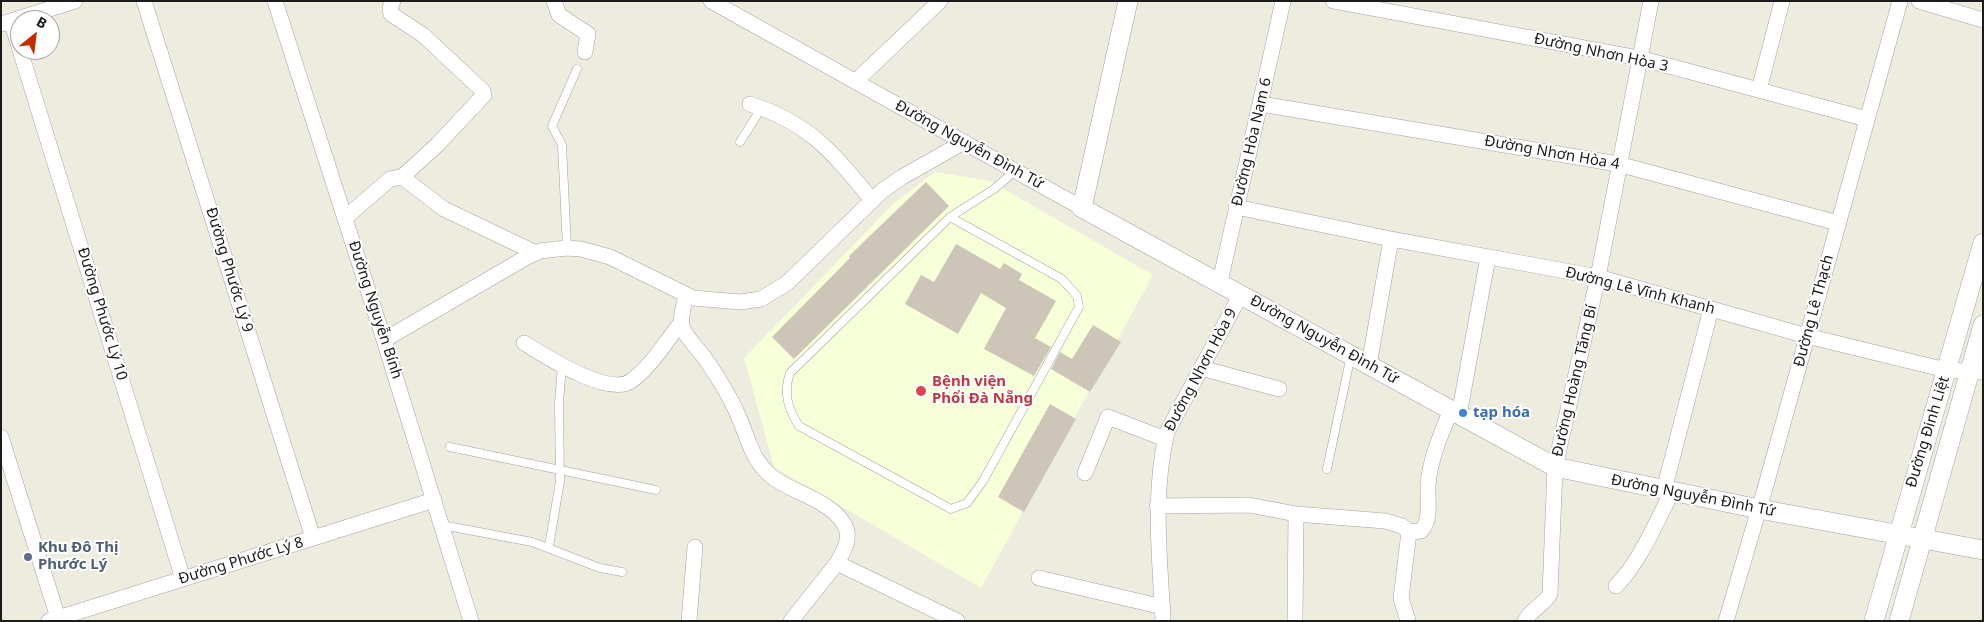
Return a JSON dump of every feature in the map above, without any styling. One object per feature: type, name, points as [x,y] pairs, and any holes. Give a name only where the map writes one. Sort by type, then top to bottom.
[{"type":"street","points":[[6,22],[75,1]]},
{"type":"street","name":"Đường Phước Lý 9","points":[[144,1],[313,538]]},
{"type":"street","name":"Đường Nguyễn Bính","points":[[275,1],[384,340],[471,621]]},
{"type":"street","points":[[345,218],[390,179],[402,177],[437,145],[484,95],[479,86],[423,35],[391,14],[390,8],[393,1]]},
{"type":"street","points":[[554,1],[559,15],[588,34],[585,52]]},
{"type":"street","name":"Đường Nguyễn Đình Tứ","points":[[711,1],[1082,208],[1556,467],[1759,509],[1983,550]]},
{"type":"street","points":[[856,81],[940,1]]},
{"type":"street","points":[[1082,208],[1128,1]]},
{"type":"street","name":"Đường Hòa Nam 6","points":[[1220,282],[1283,1]]},
{"type":"street","name":"Đường Nhơn Hòa 3","points":[[1332,1],[1639,58],[1867,119]]},
{"type":"street","name":"Đường Hoàng Tăng Bí","points":[[1525,621],[1550,594],[1556,467],[1598,277],[1618,164],[1651,1]]},
{"type":"street","points":[[1759,90],[1782,1]]},
{"type":"street","name":"Đường Lê Thạch","points":[[1726,621],[1759,509],[1900,1]]},
{"type":"street","points":[[1919,1],[1983,20]]},
{"type":"street","name":"Đường Phước Lý 10","points":[[23,60],[184,579]]},
{"type":"street","name":"Đường Nhơn Hòa 4","points":[[1261,104],[1618,164],[1838,223]]},
{"type":"street","points":[[755,106],[776,112],[804,128],[837,158],[872,200]]},
{"type":"street","points":[[384,340],[536,253],[567,248],[594,252],[610,257],[686,296],[701,299],[751,302],[775,293],[872,200],[902,176],[964,142]]},
{"type":"street","points":[[402,177],[444,209],[536,253]]},
{"type":"street","name":"Đường Lê Vĩnh Khanh","points":[[1236,207],[1488,258],[1598,277],[1807,336],[1946,370],[1976,372]]},
{"type":"street","points":[[1369,365],[1391,239]]},
{"type":"street","name":"Đường Đinh Liệt","points":[[1874,621],[1983,243]]},
{"type":"street","points":[[1157,506],[1249,505],[1296,514],[1385,521],[1402,526],[1409,532],[1422,531],[1426,525],[1428,484],[1433,459],[1455,412],[1488,258]]},
{"type":"street","name":"Đường Nhơn Hòa 9","points":[[1163,614],[1157,506],[1160,464],[1165,439],[1241,294]]},
{"type":"street","points":[[686,296],[682,323],[683,330],[725,388],[760,466],[772,477],[831,511],[844,524],[848,534],[847,542],[837,563],[795,619]]},
{"type":"street","points":[[1616,586],[1627,574],[1636,559],[1668,491],[1711,309]]},
{"type":"street","points":[[524,343],[562,365],[604,383],[622,385],[643,370],[682,323]]},
{"type":"street","name":"Đường Đinh Liệt","points":[[1899,621],[1922,538],[1976,372],[1983,324]]},
{"type":"street","points":[[1201,368],[1279,389]]},
{"type":"street","points":[[1085,473],[1108,417],[1165,439]]},
{"type":"street","points":[[1,437],[55,620]]},
{"type":"street","name":"Đường Phước Lý 8","points":[[55,620],[434,500]]},
{"type":"street","points":[[1295,621],[1296,514]]},
{"type":"street","points":[[1408,621],[1400,598],[1409,532]]},
{"type":"street","points":[[689,621],[696,547]]},
{"type":"street","points":[[837,563],[957,621]]},
{"type":"street","points":[[1039,578],[1163,614]]},
{"type":"lane","points":[[567,248],[562,145],[552,126],[577,69]]},
{"type":"lane","points":[[740,142],[757,115],[755,106]]},
{"type":"lane","points":[[950,217],[1062,279],[1077,296],[1079,307],[983,481],[967,503],[951,509],[799,426],[790,412],[785,387],[790,373],[950,217],[994,190],[1015,171]]},
{"type":"lane","points":[[1327,469],[1351,355]]},
{"type":"lane","points":[[549,546],[561,470],[559,403],[562,365]]},
{"type":"lane","points":[[450,447],[656,490]]},
{"type":"lane","points":[[442,526],[549,546],[588,564],[622,572]]},
{"type":"shaded area","name":"Bệnh viện Phổi Đà Nẵng","points":[[935,172],[990,181],[1153,275],[981,588],[774,467],[744,358],[893,204]]},
{"type":"building","points":[[926,182],[949,206],[794,359],[772,337],[850,258],[849,256]]},
{"type":"building","points":[[956,244],[1000,269],[1004,263],[1022,274],[1019,280],[1056,301],[1035,338],[1051,347],[1034,376],[984,349],[1006,308],[981,293],[958,334],[905,304],[921,275],[934,282]]},
{"type":"building","points":[[1093,325],[1121,342],[1090,392],[1051,369],[1060,352],[1072,359]]},
{"type":"building","points":[[1050,404],[1076,419],[1024,512],[998,497]]},
{"type":"place","name":"Bệnh viện Phổi Đà Nẵng","points":[[921,391]]},
{"type":"place","name":"tạp hóa","points":[[1463,413]]},
{"type":"place","name":"Khu Đô Thị Phước Lý","points":[[28,557]]}]
